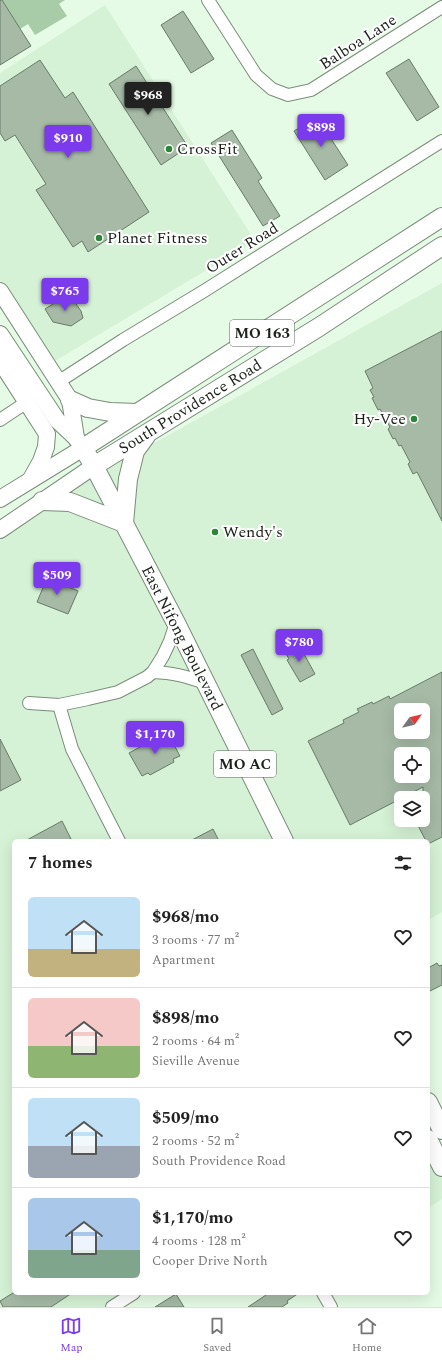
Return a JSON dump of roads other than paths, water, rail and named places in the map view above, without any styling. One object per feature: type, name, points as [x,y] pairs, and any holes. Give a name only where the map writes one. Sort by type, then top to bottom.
[{"type":"main road","name":"South Providence Road","points":[[0,499],[29,481],[79,443],[137,413],[442,217]]},
{"type":"main road","name":"South Providence Road","points":[[0,530],[94,466],[319,327],[441,247]]},
{"type":"main road","name":"East Nifong Boulevard","points":[[0,291],[70,400],[79,443]]},
{"type":"main road","points":[[0,307],[16,316]]},
{"type":"main road","name":"East Nifong Boulevard","points":[[0,334],[56,420],[79,443],[94,466],[176,623],[283,839]]},
{"type":"main road","points":[[0,334],[4,367],[47,434],[46,447],[41,461],[29,481]]},
{"type":"main road","points":[[70,400],[88,408],[110,412],[137,413]]},
{"type":"main road","points":[[42,501],[70,502],[124,523],[128,479],[135,451],[148,432]]},
{"type":"main road","points":[[430,1107],[442,1130]]},
{"type":"street","name":"Balboa Lane","points":[[208,0],[256,75],[272,89],[288,95],[311,90],[442,7]]},
{"type":"street","name":"Outer Road","points":[[58,382],[442,141]]},
{"type":"street","points":[[0,420],[26,402]]},
{"type":"street","points":[[153,672],[168,646],[176,623]]},
{"type":"street","points":[[29,703],[59,705],[118,692],[153,672],[170,672],[205,682]]},
{"type":"street","points":[[59,705],[72,749],[118,839]]},
{"type":"street","points":[[112,1307],[131,1295]]},
{"type":"street","points":[[324,1295],[330,1307]]},
{"type":"place","name":"CrossFit","points":[[169,149]]},
{"type":"place","name":"Planet Fitness","points":[[99,238]]},
{"type":"place","name":"Hy-Vee","points":[[414,419]]},
{"type":"place","name":"Wendy's","points":[[215,532]]}]
